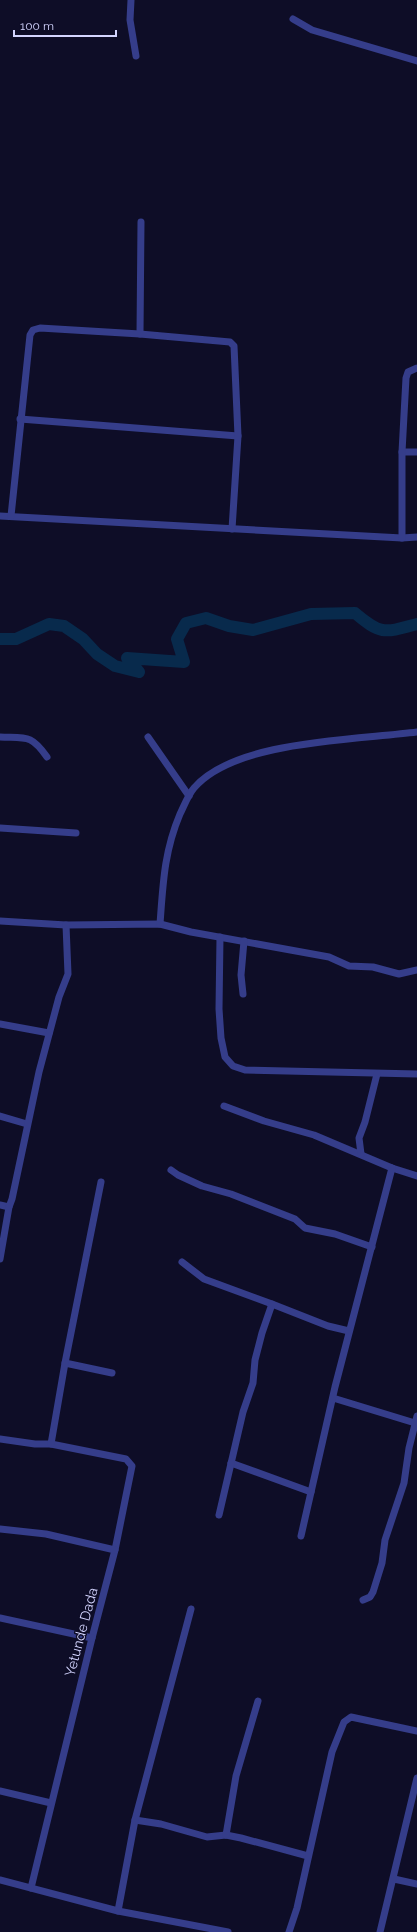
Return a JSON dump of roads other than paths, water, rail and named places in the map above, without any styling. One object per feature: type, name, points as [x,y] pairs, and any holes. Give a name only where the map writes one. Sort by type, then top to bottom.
[{"type":"street","points":[[131,0],[130,20],[136,56]]},
{"type":"street","points":[[293,19],[312,30],[417,61]]},
{"type":"street","points":[[140,334],[141,222]]},
{"type":"street","points":[[11,516],[28,341],[33,330],[40,328],[140,334],[230,342],[233,344],[235,348],[238,436],[232,529]]},
{"type":"street","points":[[402,538],[402,452],[406,378],[408,372],[417,368]]},
{"type":"street","points":[[20,419],[238,436]]},
{"type":"street","points":[[402,452],[417,452]]},
{"type":"street","points":[[0,516],[402,538],[417,537]]},
{"type":"street","points":[[160,924],[166,856],[172,834],[189,796],[199,784],[223,766],[264,752],[324,741],[417,732]]},
{"type":"street","points":[[0,737],[30,738],[38,744],[47,757]]},
{"type":"street","points":[[148,737],[189,796]]},
{"type":"street","points":[[0,828],[76,833]]},
{"type":"street","points":[[0,921],[66,925],[160,924],[220,937],[329,957],[349,966],[372,967],[399,974],[417,970]]},
{"type":"street","points":[[0,1259],[9,1207],[12,1199],[27,1124],[49,1033],[68,974],[66,925]]},
{"type":"street","points":[[220,937],[220,1038],[225,1057],[233,1066],[245,1070],[417,1074]]},
{"type":"street","points":[[243,994],[241,975],[244,941]]},
{"type":"street","points":[[0,1024],[49,1033]]},
{"type":"street","points":[[361,1154],[359,1138],[365,1122],[377,1074]]},
{"type":"street","points":[[224,1106],[264,1121],[314,1134],[392,1168],[417,1176]]},
{"type":"street","points":[[0,1116],[27,1124]]},
{"type":"street","points":[[301,1536],[349,1331],[392,1168]]},
{"type":"street","points":[[171,1170],[178,1175],[202,1186],[230,1194],[295,1219],[305,1228],[336,1234],[372,1247]]},
{"type":"street","points":[[0,1439],[35,1444],[50,1444],[101,1182]]},
{"type":"street","points":[[0,1205],[9,1207]]},
{"type":"street","points":[[182,1262],[204,1279],[328,1326],[349,1331]]},
{"type":"street","points":[[219,1515],[243,1412],[253,1383],[255,1360],[272,1304]]},
{"type":"street","points":[[65,1363],[112,1373]]},
{"type":"street","points":[[333,1398],[416,1419],[404,1484],[385,1540],[382,1563],[370,1597],[363,1600]]},
{"type":"street","name":"Yetunde Dada","points":[[31,1888],[92,1638],[116,1550],[132,1466],[130,1461],[126,1459],[50,1444]]},
{"type":"street","points":[[231,1462],[311,1492]]},
{"type":"street","points":[[0,1529],[46,1534],[116,1550]]},
{"type":"street","points":[[118,1911],[135,1820],[191,1609]]},
{"type":"street","points":[[0,1618],[92,1638]]},
{"type":"street","points":[[226,1835],[236,1776],[258,1701]]},
{"type":"street","points":[[289,1932],[297,1908],[332,1752],[344,1722],[352,1717],[417,1731]]},
{"type":"street","points":[[380,1932],[394,1879],[417,1778]]},
{"type":"street","points":[[0,1791],[51,1803]]},
{"type":"street","points":[[135,1820],[161,1824],[207,1837],[226,1835],[308,1856]]},
{"type":"street","points":[[394,1879],[417,1884]]},
{"type":"street","points":[[0,1880],[118,1911],[205,1930],[228,1932]]},
{"type":"waterway","points":[[0,639],[16,639],[49,624],[64,626],[83,639],[97,654],[115,666],[139,672],[127,658],[184,662],[177,639],[186,623],[206,618],[229,626],[253,630],[311,614],[355,613],[377,629],[383,630],[397,629],[417,624]]}]
